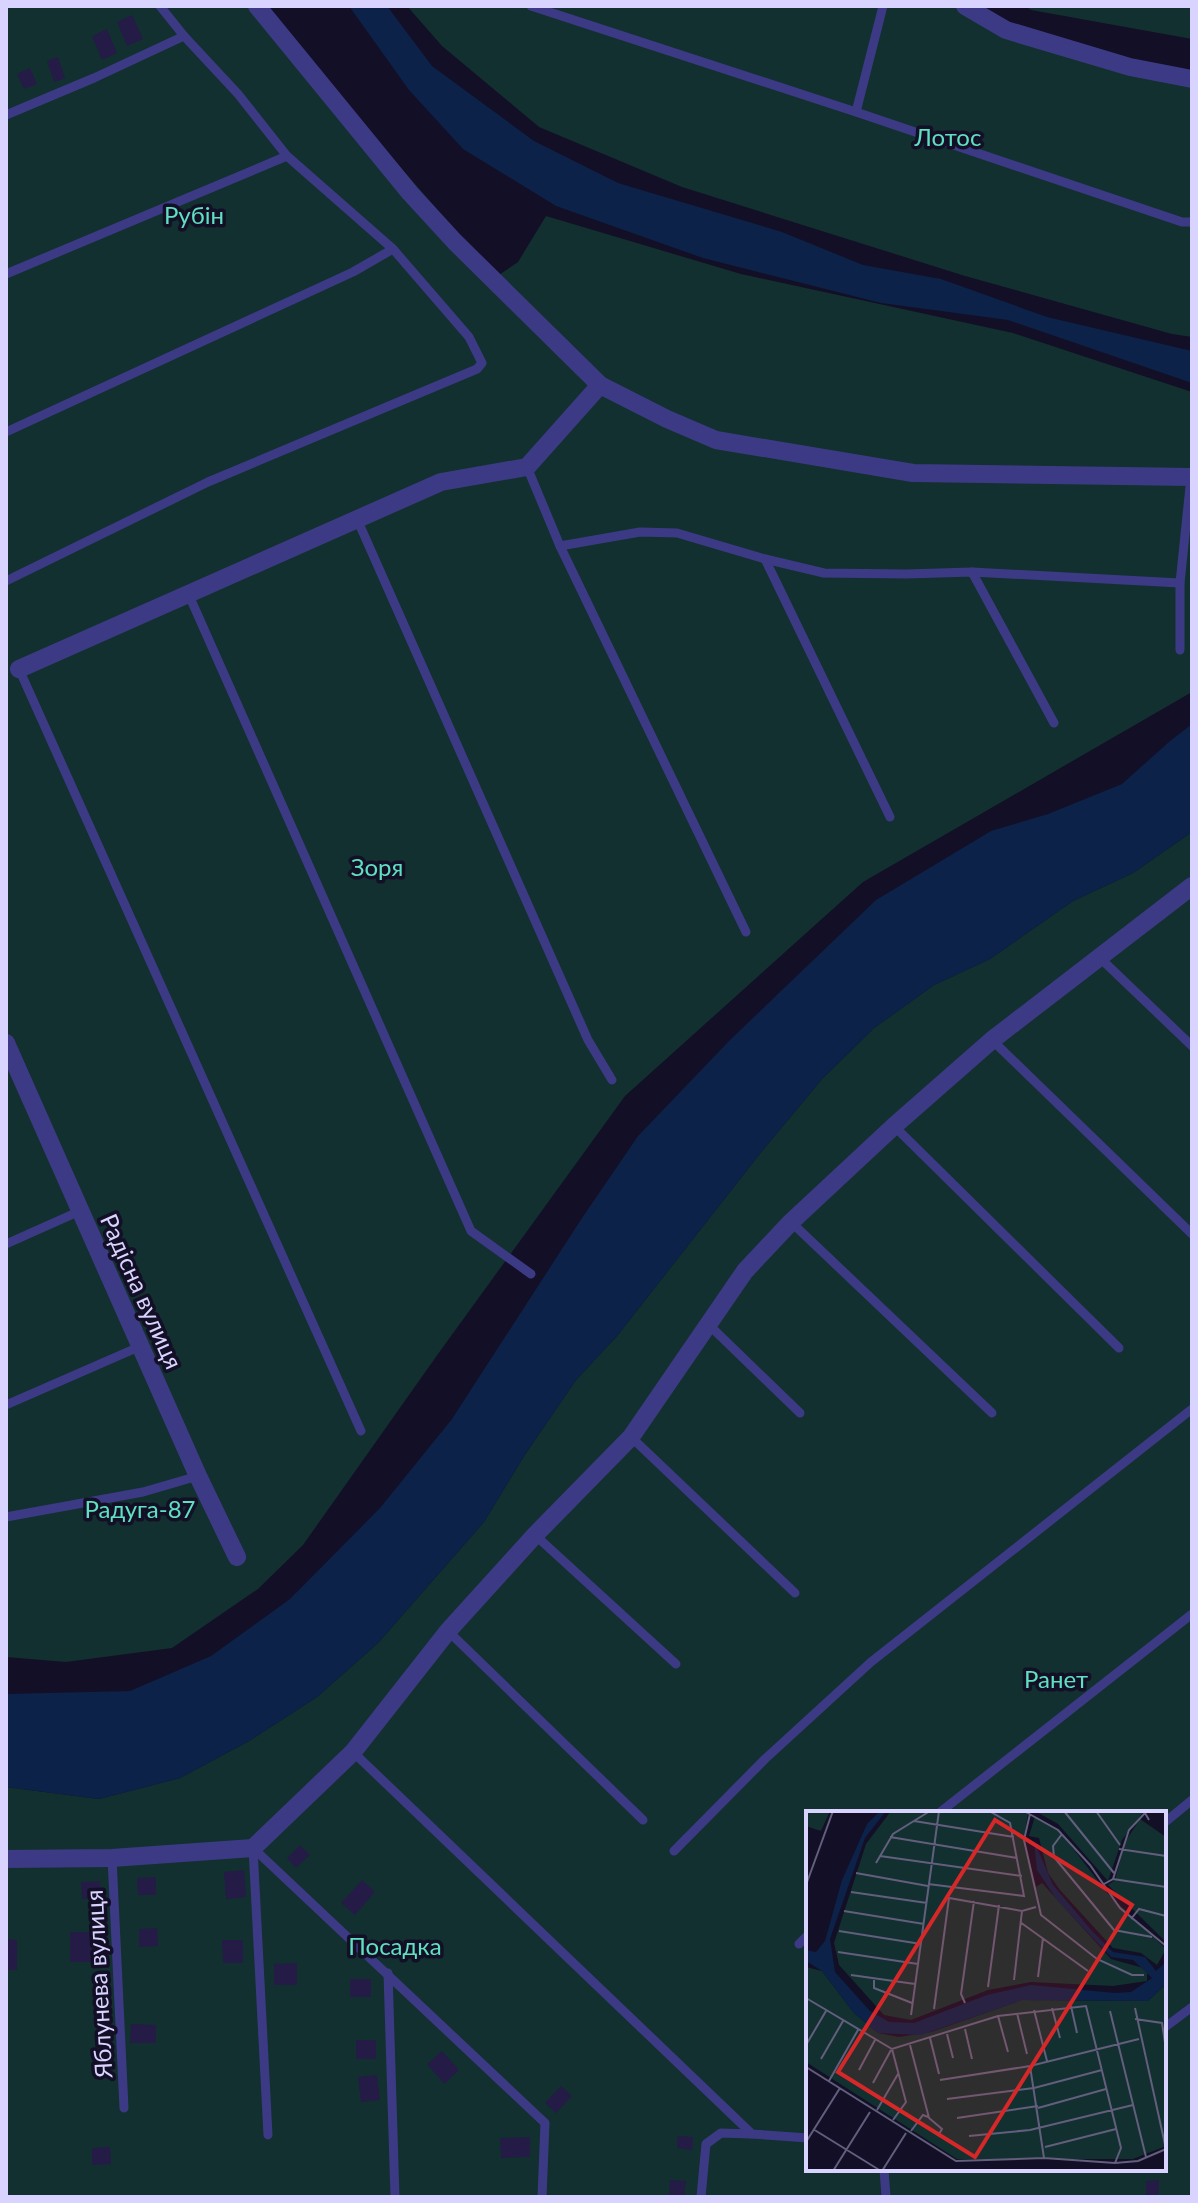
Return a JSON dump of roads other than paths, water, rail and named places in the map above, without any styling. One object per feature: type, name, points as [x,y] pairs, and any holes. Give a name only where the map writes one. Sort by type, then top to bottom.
[{"type":"street","points":[[257,6],[410,193],[455,242],[600,385],[667,419],[716,440],[913,473],[1192,477]]},
{"type":"street","points":[[965,6],[1006,30],[1130,67],[1192,79]]},
{"type":"street","points":[[19,669],[441,482],[527,467],[600,385]]},
{"type":"street","points":[[6,1859],[112,1858],[253,1848],[353,1752],[448,1631],[535,1535],[631,1437],[745,1271],[791,1222],[992,1040],[1192,886]]},
{"type":"street","name":"Радісна вулиця","points":[[6,1043],[12,1074],[80,1211],[237,1557]]},
{"type":"lane","points":[[6,581],[208,482],[477,369],[482,363],[469,337],[393,249],[287,156],[238,94],[160,6]]},
{"type":"lane","points":[[531,6],[1182,222],[1192,222]]},
{"type":"lane","points":[[856,112],[883,6]]},
{"type":"lane","points":[[6,115],[184,36]]},
{"type":"lane","points":[[6,274],[287,156]]},
{"type":"lane","points":[[6,432],[353,272],[393,249]]},
{"type":"lane","points":[[527,467],[560,546],[746,932]]},
{"type":"lane","points":[[1180,650],[1180,583],[1192,477]]},
{"type":"lane","points":[[357,518],[588,1040],[612,1080]]},
{"type":"lane","points":[[560,546],[640,532],[677,533],[824,573],[972,572],[1180,583]]},
{"type":"lane","points":[[765,559],[890,817]]},
{"type":"lane","points":[[972,572],[1054,723]]},
{"type":"lane","points":[[188,593],[471,1231],[531,1274]]},
{"type":"lane","points":[[19,669],[361,1431]]},
{"type":"lane","points":[[1099,957],[1192,1046]]},
{"type":"lane","points":[[992,1040],[1192,1234]]},
{"type":"lane","points":[[894,1126],[1119,1348]]},
{"type":"lane","points":[[6,1244],[80,1211]]},
{"type":"lane","points":[[791,1222],[992,1413]]},
{"type":"lane","points":[[708,1324],[800,1413]]},
{"type":"lane","points":[[6,1405],[141,1346]]},
{"type":"lane","points":[[674,1851],[765,1759],[871,1662],[1191,1413]]},
{"type":"lane","points":[[631,1437],[795,1593]]},
{"type":"lane","points":[[6,1517],[143,1492],[198,1476]]},
{"type":"lane","points":[[535,1535],[676,1664]]},
{"type":"lane","points":[[942,1811],[1192,1614]]},
{"type":"lane","points":[[448,1631],[643,1820]]},
{"type":"lane","points":[[353,1752],[752,2134]]},
{"type":"lane","points":[[1166,1821],[1192,1800]]},
{"type":"lane","points":[[253,1848],[545,2123],[542,2197]]},
{"type":"lane","points":[[253,1848],[268,2135]]},
{"type":"lane","name":"Яблунева вулиця","points":[[112,1858],[124,2108]]},
{"type":"lane","points":[[799,1944],[806,1937]]},
{"type":"lane","points":[[388,1973],[395,2197]]},
{"type":"lane","points":[[1166,2026],[1192,2007]]},
{"type":"lane","points":[[701,2197],[706,2144],[721,2133],[806,2138]]},
{"type":"lane","points":[[884,2171],[886,2197]]},
{"type":"water","points":[[349,6],[387,6],[432,66],[534,141],[618,183],[782,232],[863,265],[941,279],[1047,317],[1192,351],[1192,383],[1008,320],[881,303],[703,258],[556,206],[463,149],[409,90]]},
{"type":"water","points":[[1192,724],[1192,832],[1133,873],[1073,901],[990,959],[934,985],[874,1028],[822,1079],[617,1336],[576,1380],[484,1522],[378,1643],[317,1697],[249,1741],[180,1778],[99,1799],[6,1787],[6,1694],[130,1691],[211,1656],[290,1599],[380,1508],[452,1419],[638,1136],[730,1040],[876,900],[991,831],[1048,814],[1122,784]]},
{"type":"park label","name":"Лотос","points":[[948,136]]},
{"type":"park label","name":"Рубін","points":[[194,214]]},
{"type":"park label","name":"Зоря","points":[[377,866]]},
{"type":"park label","name":"Радуга-87","points":[[140,1508]]},
{"type":"park label","name":"Ранет","points":[[1056,1678]]},
{"type":"park label","name":"Посадка","points":[[395,1945]]}]
